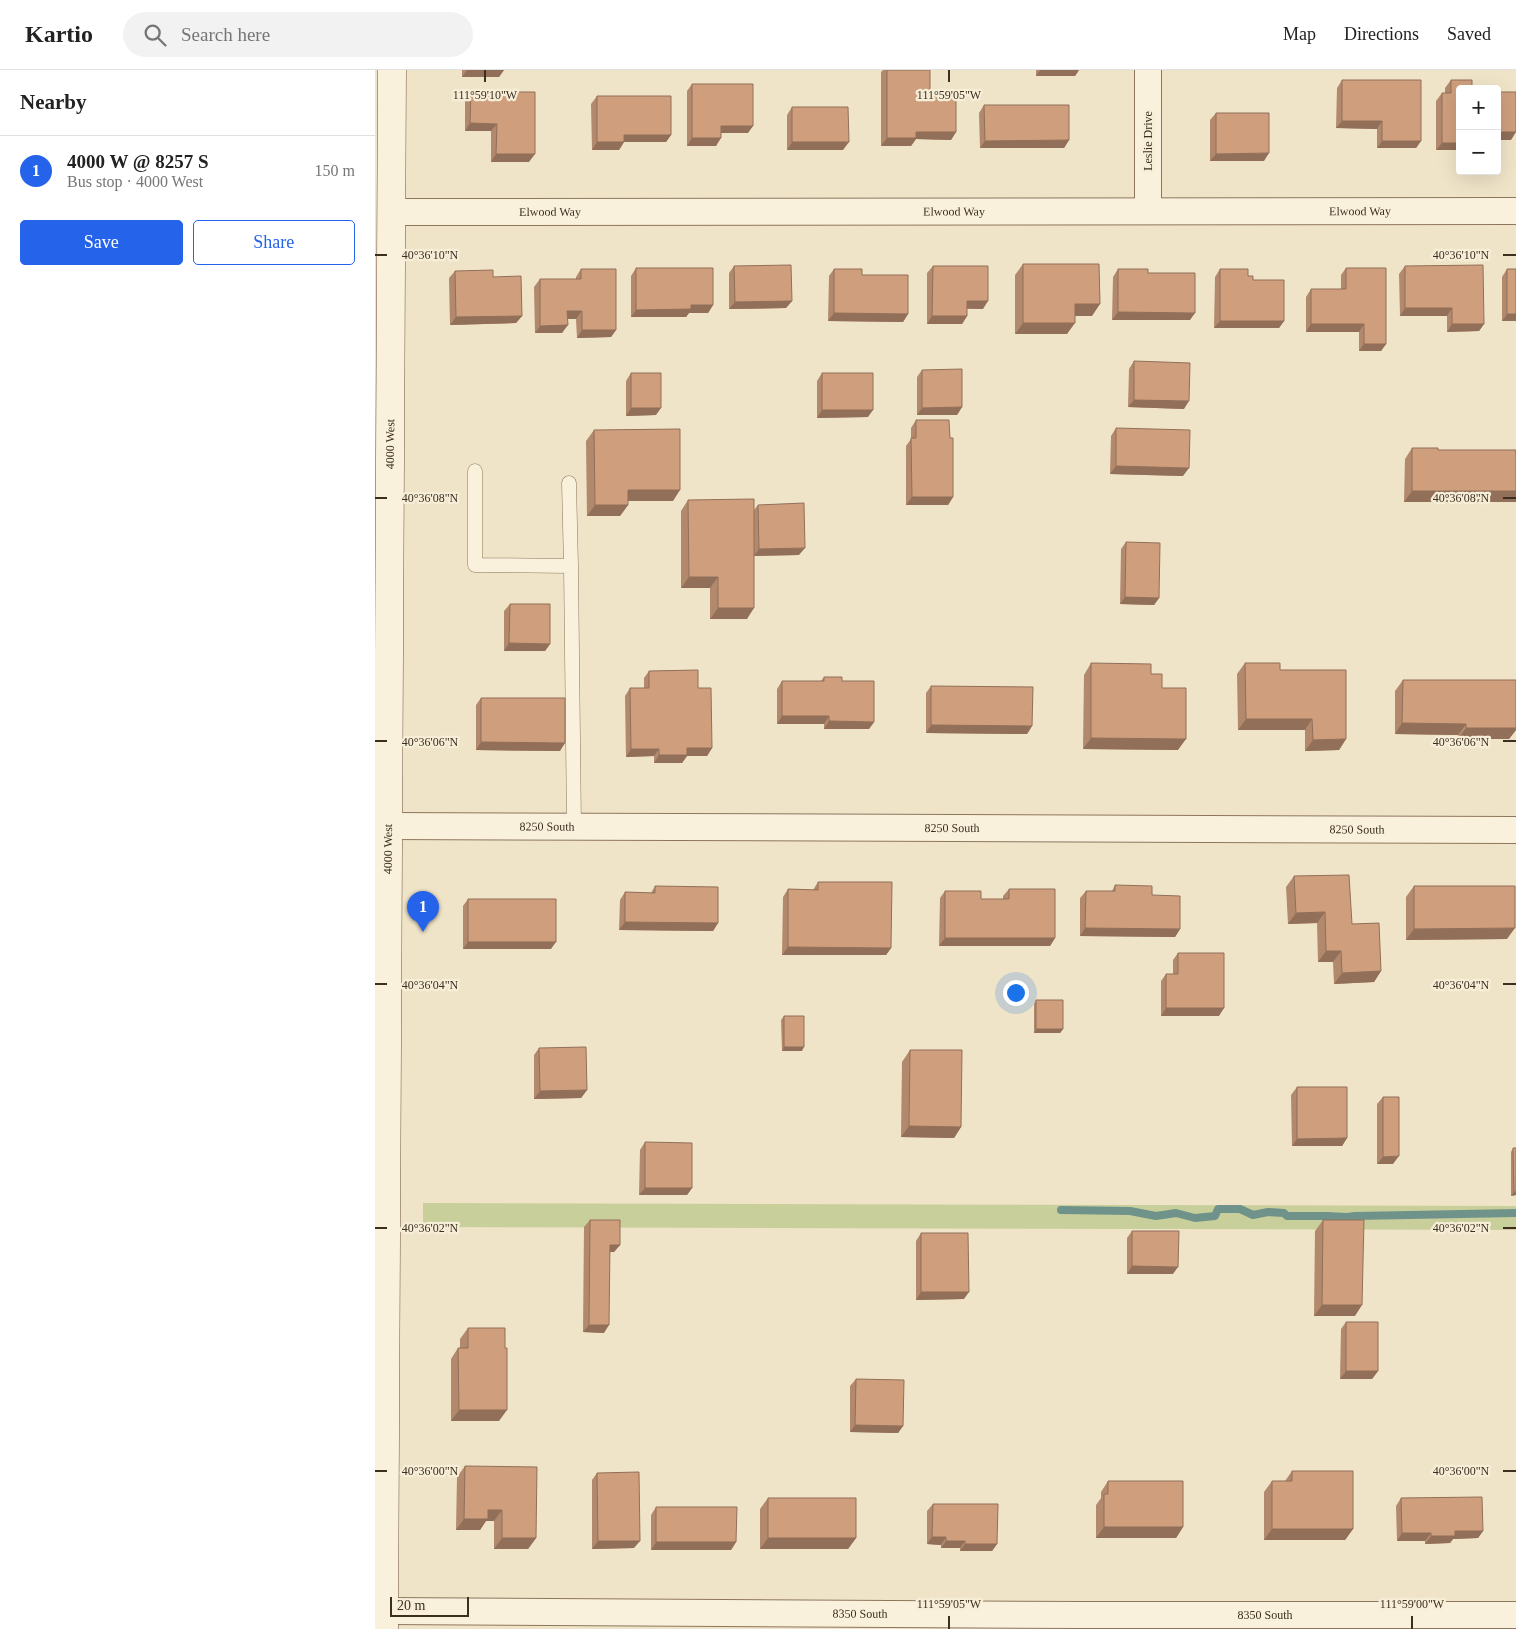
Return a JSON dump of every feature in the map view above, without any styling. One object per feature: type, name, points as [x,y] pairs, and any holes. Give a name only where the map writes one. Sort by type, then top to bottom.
[{"type":"main road","name":"4000 West","points":[[384,1620],[380,1166],[387,826],[392,70]]},
{"type":"street","name":"Leslie Drive","points":[[1148,70],[1148,211]]},
{"type":"street","name":"Elwood Way","points":[[392,212],[1516,211]]},
{"type":"street","name":"8250 South","points":[[387,826],[1516,830]]},
{"type":"street","name":"8350 South","points":[[384,1620],[1081,1615],[1516,1615]]},
{"type":"lane","points":[[475,471],[475,565],[571,566]]},
{"type":"lane","points":[[569,483],[574,826]]},
{"type":"green space","points":[[423,1203],[1516,1206],[1516,1230],[423,1227]]},
{"type":"building","points":[[887,70],[930,70],[930,96],[956,96],[956,132],[916,132],[916,138],[887,138]]},
{"type":"building","points":[[1342,80],[1421,80],[1421,141],[1382,141],[1382,121],[1342,121]]},
{"type":"building","points":[[1451,80],[1472,80],[1472,85],[1456,85],[1456,143],[1442,143],[1442,93],[1451,93]]},
{"type":"building","points":[[692,84],[753,84],[753,126],[721,126],[721,138],[692,138]]},
{"type":"building","points":[[471,92],[535,92],[535,154],[496,154],[497,124],[470,123]]},
{"type":"building","points":[[1501,92],[1516,92],[1516,132],[1501,132]]},
{"type":"building","points":[[597,96],[671,96],[671,135],[624,135],[624,142],[597,142]]},
{"type":"building","points":[[984,105],[1069,105],[1069,140],[985,141]]},
{"type":"building","points":[[792,107],[848,107],[849,142],[792,142]]},
{"type":"building","points":[[1216,113],[1269,113],[1269,153],[1216,154]]},
{"type":"building","points":[[1023,264],[1099,264],[1100,304],[1075,304],[1075,323],[1023,323]]},
{"type":"building","points":[[791,265],[792,301],[735,302],[734,266]]},
{"type":"building","points":[[1483,265],[1484,324],[1452,324],[1452,308],[1405,308],[1405,266]]},
{"type":"building","points":[[933,266],[988,266],[988,301],[967,301],[967,316],[932,316]]},
{"type":"building","points":[[636,268],[713,268],[713,305],[691,305],[691,309],[636,310]]},
{"type":"building","points":[[1346,268],[1386,268],[1386,344],[1364,344],[1364,324],[1311,324],[1311,289],[1346,289]]},
{"type":"building","points":[[581,269],[616,269],[616,330],[582,330],[582,311],[567,311],[568,325],[540,326],[540,279],[581,279]]},
{"type":"building","points":[[834,269],[862,269],[862,275],[908,275],[908,314],[834,313]]},
{"type":"building","points":[[1118,269],[1148,269],[1148,273],[1195,273],[1195,313],[1118,312]]},
{"type":"building","points":[[1220,269],[1248,269],[1248,276],[1253,276],[1253,280],[1284,280],[1284,321],[1220,321]]},
{"type":"building","points":[[1507,269],[1516,269],[1516,314],[1507,314]]},
{"type":"building","points":[[493,270],[493,277],[521,276],[522,316],[456,317],[455,271]]},
{"type":"building","points":[[1134,361],[1190,363],[1189,401],[1134,400]]},
{"type":"building","points":[[962,369],[962,407],[922,408],[922,370]]},
{"type":"building","points":[[631,373],[661,373],[661,408],[631,408]]},
{"type":"building","points":[[822,373],[873,373],[873,410],[822,410]]},
{"type":"building","points":[[916,420],[949,420],[950,438],[953,438],[953,497],[912,497],[911,438],[916,438]]},
{"type":"building","points":[[1116,428],[1190,430],[1189,468],[1116,466]]},
{"type":"building","points":[[680,429],[680,490],[628,490],[628,505],[595,505],[594,430]]},
{"type":"building","points":[[1412,448],[1516,450],[1516,491],[1412,491]]},
{"type":"building","points":[[754,499],[754,608],[718,608],[718,577],[689,577],[688,500]]},
{"type":"building","points":[[804,503],[805,548],[759,549],[758,505]]},
{"type":"building","points":[[1126,542],[1160,543],[1159,598],[1125,597]]},
{"type":"building","points":[[510,604],[550,604],[550,644],[509,643]]},
{"type":"building","points":[[1091,663],[1151,664],[1151,674],[1162,674],[1162,688],[1186,688],[1186,739],[1091,738]]},
{"type":"building","points":[[1245,663],[1280,663],[1280,670],[1346,670],[1346,739],[1313,740],[1312,719],[1246,719]]},
{"type":"building","points":[[698,670],[698,688],[711,688],[712,748],[687,748],[687,755],[659,755],[659,749],[631,749],[630,688],[649,688],[649,671]]},
{"type":"building","points":[[824,677],[842,677],[842,681],[874,681],[874,722],[829,721],[829,716],[782,716],[782,681],[824,681]]},
{"type":"building","points":[[1403,680],[1516,680],[1516,728],[1466,728],[1466,724],[1402,723]]},
{"type":"building","points":[[931,686],[1033,687],[1032,726],[931,725]]},
{"type":"building","points":[[481,698],[565,698],[565,743],[481,742]]},
{"type":"building","points":[[1349,875],[1352,924],[1379,923],[1381,971],[1342,973],[1341,951],[1326,951],[1325,912],[1296,913],[1294,876]]},
{"type":"building","points":[[818,882],[892,882],[891,948],[788,947],[788,889],[818,890]]},
{"type":"building","points":[[1115,885],[1152,886],[1152,895],[1180,896],[1180,929],[1085,928],[1086,891],[1115,891]]},
{"type":"building","points":[[655,886],[718,887],[718,923],[625,922],[625,892],[655,893]]},
{"type":"building","points":[[1414,886],[1515,886],[1515,928],[1414,929]]},
{"type":"building","points":[[1009,889],[1055,889],[1055,938],[945,938],[945,891],[981,891],[981,899],[1009,899]]},
{"type":"building","points":[[468,899],[556,899],[556,942],[468,942]]},
{"type":"building","points":[[1178,953],[1224,953],[1224,1008],[1166,1008],[1166,974],[1178,974]]},
{"type":"building","points":[[1036,1000],[1063,1000],[1063,1029],[1036,1029]]},
{"type":"building","points":[[784,1016],[804,1016],[804,1047],[784,1047]]},
{"type":"building","points":[[586,1047],[587,1090],[540,1091],[539,1048]]},
{"type":"building","points":[[910,1050],[962,1050],[961,1127],[909,1126]]},
{"type":"building","points":[[1297,1087],[1347,1087],[1347,1138],[1297,1139]]},
{"type":"building","points":[[1383,1097],[1399,1097],[1399,1156],[1383,1157]]},
{"type":"building","points":[[645,1142],[692,1143],[692,1188],[645,1188]]},
{"type":"building","points":[[1513,1148],[1516,1148],[1516,1192],[1514,1192]]},
{"type":"building","points":[[590,1220],[620,1220],[620,1245],[610,1245],[609,1325],[589,1325]]},
{"type":"building","points":[[1323,1220],[1364,1220],[1362,1305],[1322,1305]]},
{"type":"building","points":[[1132,1231],[1179,1231],[1178,1267],[1132,1266]]},
{"type":"building","points":[[921,1233],[968,1233],[969,1292],[921,1292]]},
{"type":"building","points":[[1346,1322],[1378,1322],[1378,1371],[1346,1371]]},
{"type":"building","points":[[468,1328],[505,1328],[505,1348],[507,1348],[507,1410],[459,1410],[458,1348],[468,1348]]},
{"type":"building","points":[[856,1379],[904,1380],[903,1426],[855,1425]]},
{"type":"building","points":[[465,1466],[537,1467],[536,1538],[502,1538],[502,1510],[488,1510],[488,1519],[464,1519]]},
{"type":"building","points":[[1292,1471],[1353,1471],[1353,1529],[1272,1529],[1272,1481],[1292,1481]]},
{"type":"building","points":[[639,1472],[640,1541],[598,1541],[597,1473]]},
{"type":"building","points":[[1108,1481],[1183,1481],[1183,1527],[1104,1527],[1104,1494],[1108,1494]]},
{"type":"building","points":[[1482,1497],[1483,1531],[1455,1531],[1455,1536],[1431,1536],[1431,1533],[1402,1533],[1401,1498]]},
{"type":"building","points":[[768,1498],[856,1498],[856,1538],[768,1538]]},
{"type":"building","points":[[933,1504],[998,1504],[997,1544],[965,1544],[965,1541],[946,1541],[946,1537],[932,1537]]},
{"type":"building","points":[[656,1507],[737,1507],[736,1542],[656,1542]]},
{"type":"waterway","points":[[1061,1210],[1130,1211],[1156,1216],[1176,1213],[1195,1218],[1215,1216],[1218,1209],[1240,1209],[1253,1215],[1268,1212],[1284,1213],[1287,1216],[1347,1217],[1516,1213]]},
{"type":"place","name":"4000 W @ 8257 S","points":[[423,932]]}]
